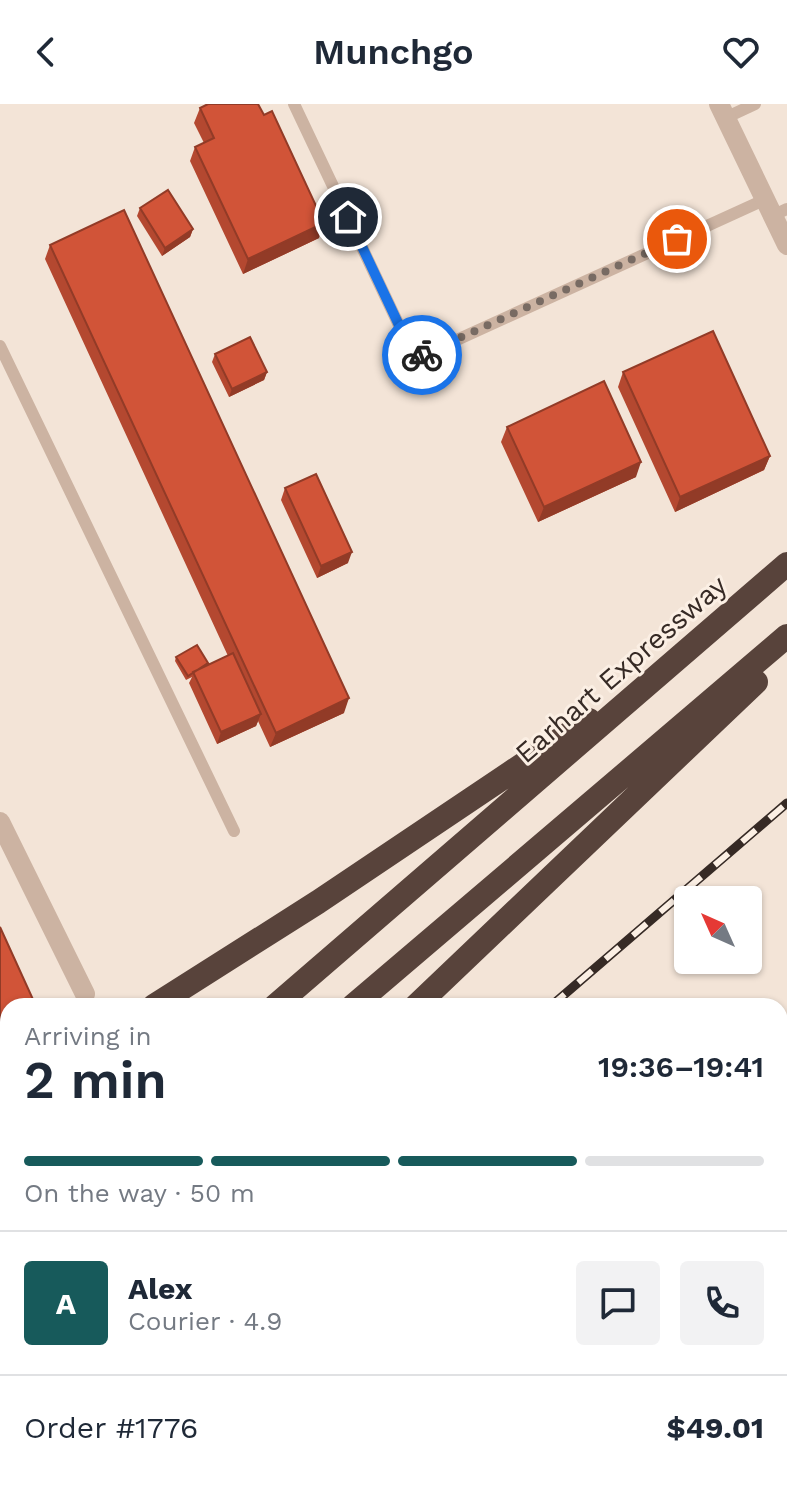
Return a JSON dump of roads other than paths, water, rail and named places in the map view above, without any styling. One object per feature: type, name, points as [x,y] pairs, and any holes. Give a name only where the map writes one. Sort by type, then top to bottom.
[{"type":"highway","name":"Earhart Expressway","points":[[284,998],[787,564]]},
{"type":"highway","points":[[362,998],[787,636]]},
{"type":"highway","points":[[424,998],[787,653]]},
{"type":"highway","points":[[167,998],[318,902],[681,658]]},
{"type":"street","points":[[722,111],[774,208],[787,245]]},
{"type":"street","points":[[0,822],[85,994]]},
{"type":"lane","points":[[294,104],[415,359],[774,208]]},
{"type":"lane","points":[[722,111],[755,104]]},
{"type":"lane","points":[[0,346],[234,831]]},
{"type":"railway","points":[[560,998],[787,803]]}]
